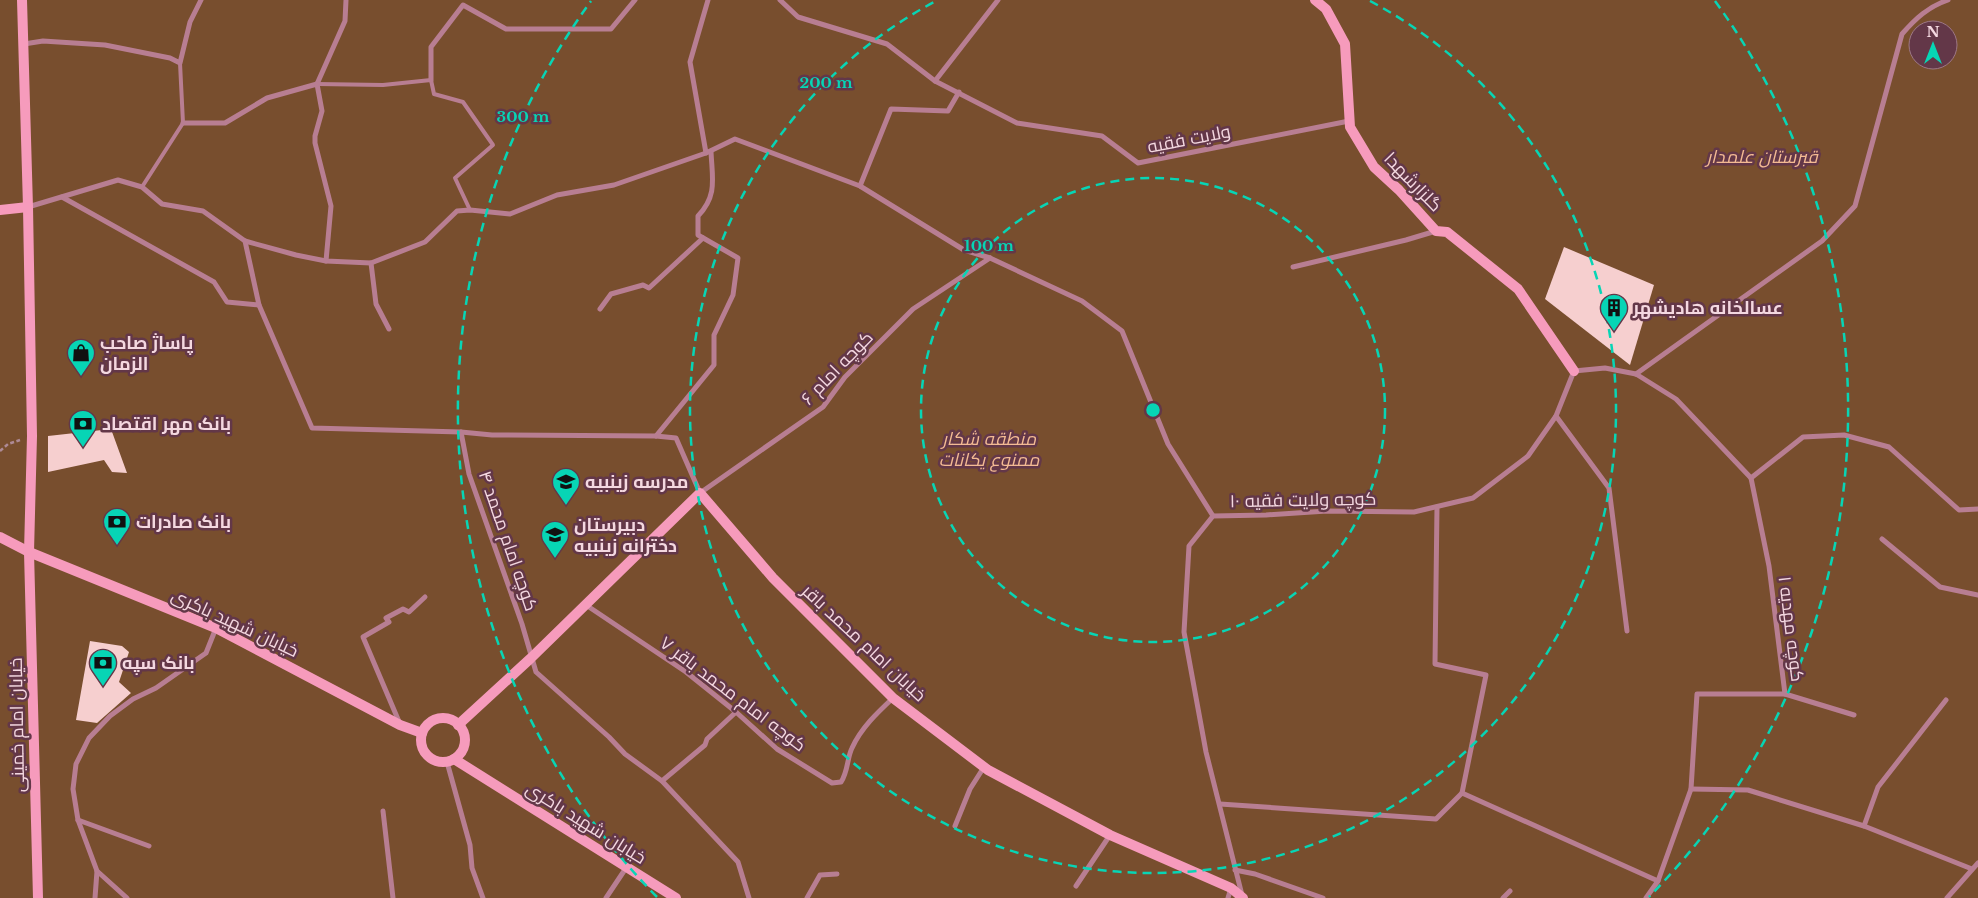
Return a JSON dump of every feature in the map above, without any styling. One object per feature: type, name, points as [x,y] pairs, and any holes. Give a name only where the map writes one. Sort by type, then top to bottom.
[{"type":"main road","name":"خیابان امام خمینی","points":[[22,0],[32,436],[29,552],[38,898]]},
{"type":"main road","name":"گلزارشهدا","points":[[1315,0],[1326,9],[1345,44],[1350,127],[1374,167],[1400,190],[1436,231],[1446,232],[1518,289],[1574,371]]},
{"type":"main road","points":[[0,210],[28,207]]},
{"type":"main road","points":[[458,725],[531,658],[700,493]]},
{"type":"main road","name":"خیابان امام محمد باقر","points":[[700,493],[773,578],[893,698],[984,766],[1110,835],[1243,898]]},
{"type":"main road","name":"خیابان شهید باکری","points":[[1,539],[216,628],[400,725],[422,733]]},
{"type":"main road","points":[[442,718],[451,720],[458,725],[463,734],[464,743],[461,752],[451,761],[436,761],[426,755],[421,744],[422,733],[426,726],[434,720],[442,718]]},
{"type":"main road","name":"خیابان شهید باکری","points":[[451,761],[676,898]]},
{"type":"street","points":[[23,44],[43,41],[105,45],[170,58],[180,63],[190,22],[201,0]]},
{"type":"street","points":[[326,260],[330,206],[315,143],[322,111],[317,84],[345,22],[346,0]]},
{"type":"street","points":[[431,80],[431,47],[462,2],[506,29],[611,29],[635,0]]},
{"type":"street","points":[[656,436],[714,365],[714,334],[732,295],[738,258],[698,235],[698,216],[708,205],[713,191],[709,152],[690,62],[708,0]]},
{"type":"street","name":"ولایت فقیه","points":[[780,0],[798,17],[887,44],[935,81],[1017,123],[1102,136],[1138,163],[1350,121]]},
{"type":"street","points":[[935,81],[998,0]]},
{"type":"street","points":[[1636,374],[1822,241],[1855,206],[1902,34],[1921,14],[1933,6],[1948,0]]},
{"type":"street","points":[[183,123],[225,123],[267,98],[317,84]]},
{"type":"street","points":[[860,186],[891,109],[948,111],[959,92]]},
{"type":"street","points":[[28,207],[118,180],[142,187],[162,204],[203,211],[245,241],[296,255],[326,260],[371,263],[425,242],[457,211],[470,210],[510,214],[557,196],[614,186],[709,152],[734,139],[860,186],[964,250],[990,258],[1082,301],[1122,332],[1168,444],[1213,516]]},
{"type":"street","points":[[62,197],[214,282],[227,302],[259,305]]},
{"type":"street","points":[[1293,267],[1436,231]]},
{"type":"street","points":[[600,309],[611,294],[642,285],[649,288],[703,238]]},
{"type":"street","points":[[245,241],[259,305],[312,428],[676,438],[700,493]]},
{"type":"street","name":"کوچه امام ۶","points":[[700,493],[823,407],[845,377],[913,309],[990,258]]},
{"type":"street","points":[[371,263],[376,304],[389,329]]},
{"type":"street","points":[[1574,371],[1605,368],[1636,374],[1676,399],[1751,478],[1803,437],[1844,435],[1889,447],[1959,510],[1978,509]]},
{"type":"street","name":"کوچه ولایت فقیه ۱۰","points":[[1243,898],[1206,752],[1184,632],[1189,546],[1213,516],[1327,511],[1414,512],[1473,498],[1528,456],[1556,416],[1574,371]]},
{"type":"street","points":[[1556,416],[1609,488],[1627,631]]},
{"type":"street","name":"کوچه امام محمد ۴","points":[[461,432],[469,474],[522,624],[536,672],[609,737],[625,754],[662,781],[738,862],[749,898]]},
{"type":"street","name":"کوچه مهدیه ۱","points":[[1646,898],[1658,881],[1691,789],[1697,694],[1785,694],[1769,566],[1751,478]]},
{"type":"street","points":[[1220,804],[1436,819],[1462,793],[1486,675],[1435,664],[1437,507]]},
{"type":"street","points":[[1882,539],[1940,587],[1978,595]]},
{"type":"street","points":[[400,725],[363,637],[389,622],[386,618],[403,609],[409,612],[425,597]]},
{"type":"street","name":"کوچه امام محمد باقر ۷","points":[[585,604],[686,672],[736,712],[777,749],[832,783],[841,782],[851,749],[869,721],[893,698]]},
{"type":"street","points":[[95,898],[97,871],[78,820],[73,789],[76,764],[89,738],[110,716],[133,699],[156,688],[206,653],[216,628]]},
{"type":"street","points":[[1785,694],[1854,715]]},
{"type":"street","points":[[1864,826],[1878,787],[1946,700]]},
{"type":"street","points":[[662,781],[705,745],[707,739],[736,712]]},
{"type":"street","points":[[451,761],[470,845],[472,868],[483,898]]},
{"type":"street","points":[[955,826],[970,789],[984,766]]},
{"type":"street","points":[[1691,789],[1748,790],[1864,826],[1972,870]]},
{"type":"street","points":[[1462,793],[1658,881]]},
{"type":"street","points":[[383,811],[393,898]]},
{"type":"street","points":[[78,820],[149,846]]},
{"type":"street","points":[[1076,886],[1110,835]]},
{"type":"street","points":[[1947,898],[1978,862]]},
{"type":"street","points":[[606,898],[626,868]]},
{"type":"street","points":[[1235,870],[1255,874],[1323,898]]},
{"type":"street","points":[[97,871],[127,898]]},
{"type":"street","points":[[807,898],[820,875],[837,874]]},
{"type":"street","points":[[1503,898],[1510,891]]},
{"type":"lane","points":[[142,187],[183,123],[180,63]]},
{"type":"lane","points":[[317,84],[383,85],[431,80],[434,94],[463,102],[493,145],[455,178],[470,210]]},
{"type":"path","points":[[0,451],[8,444],[32,436]]},
{"type":"green space","name":"منطقه شکار ممنوع یکانات","points":[[0,0],[1978,0],[1978,898],[0,898]]},
{"type":"building","name":"عسالخانه هادیشهر","points":[[1564,247],[1654,285],[1630,365],[1545,299]]},
{"type":"building","name":"بانک مهر اقتصاد","points":[[111,429],[127,473],[112,472],[104,460],[48,472],[48,436]]},
{"type":"building","name":"بانک سپه","points":[[90,641],[122,646],[129,652],[119,682],[131,693],[97,723],[76,720]]},
{"type":"place","name":"عسالخانه هادیشهر","points":[[1614,332]]},
{"type":"place","name":"پاساژ صاحب الزمان","points":[[81,377]]},
{"type":"place","name":"بانک مهر اقتصاد","points":[[83,448]]},
{"type":"place","name":"مدرسه زینبیه","points":[[566,506]]},
{"type":"place","name":"بانک صادرات","points":[[117,546]]},
{"type":"place","name":"دبیرستان دخترانه زینبیه","points":[[555,559]]},
{"type":"place","name":"بانک سپه","points":[[103,687]]},
{"type":"park label","name":"قبرستان علمدار","points":[[1762,157]]}]
